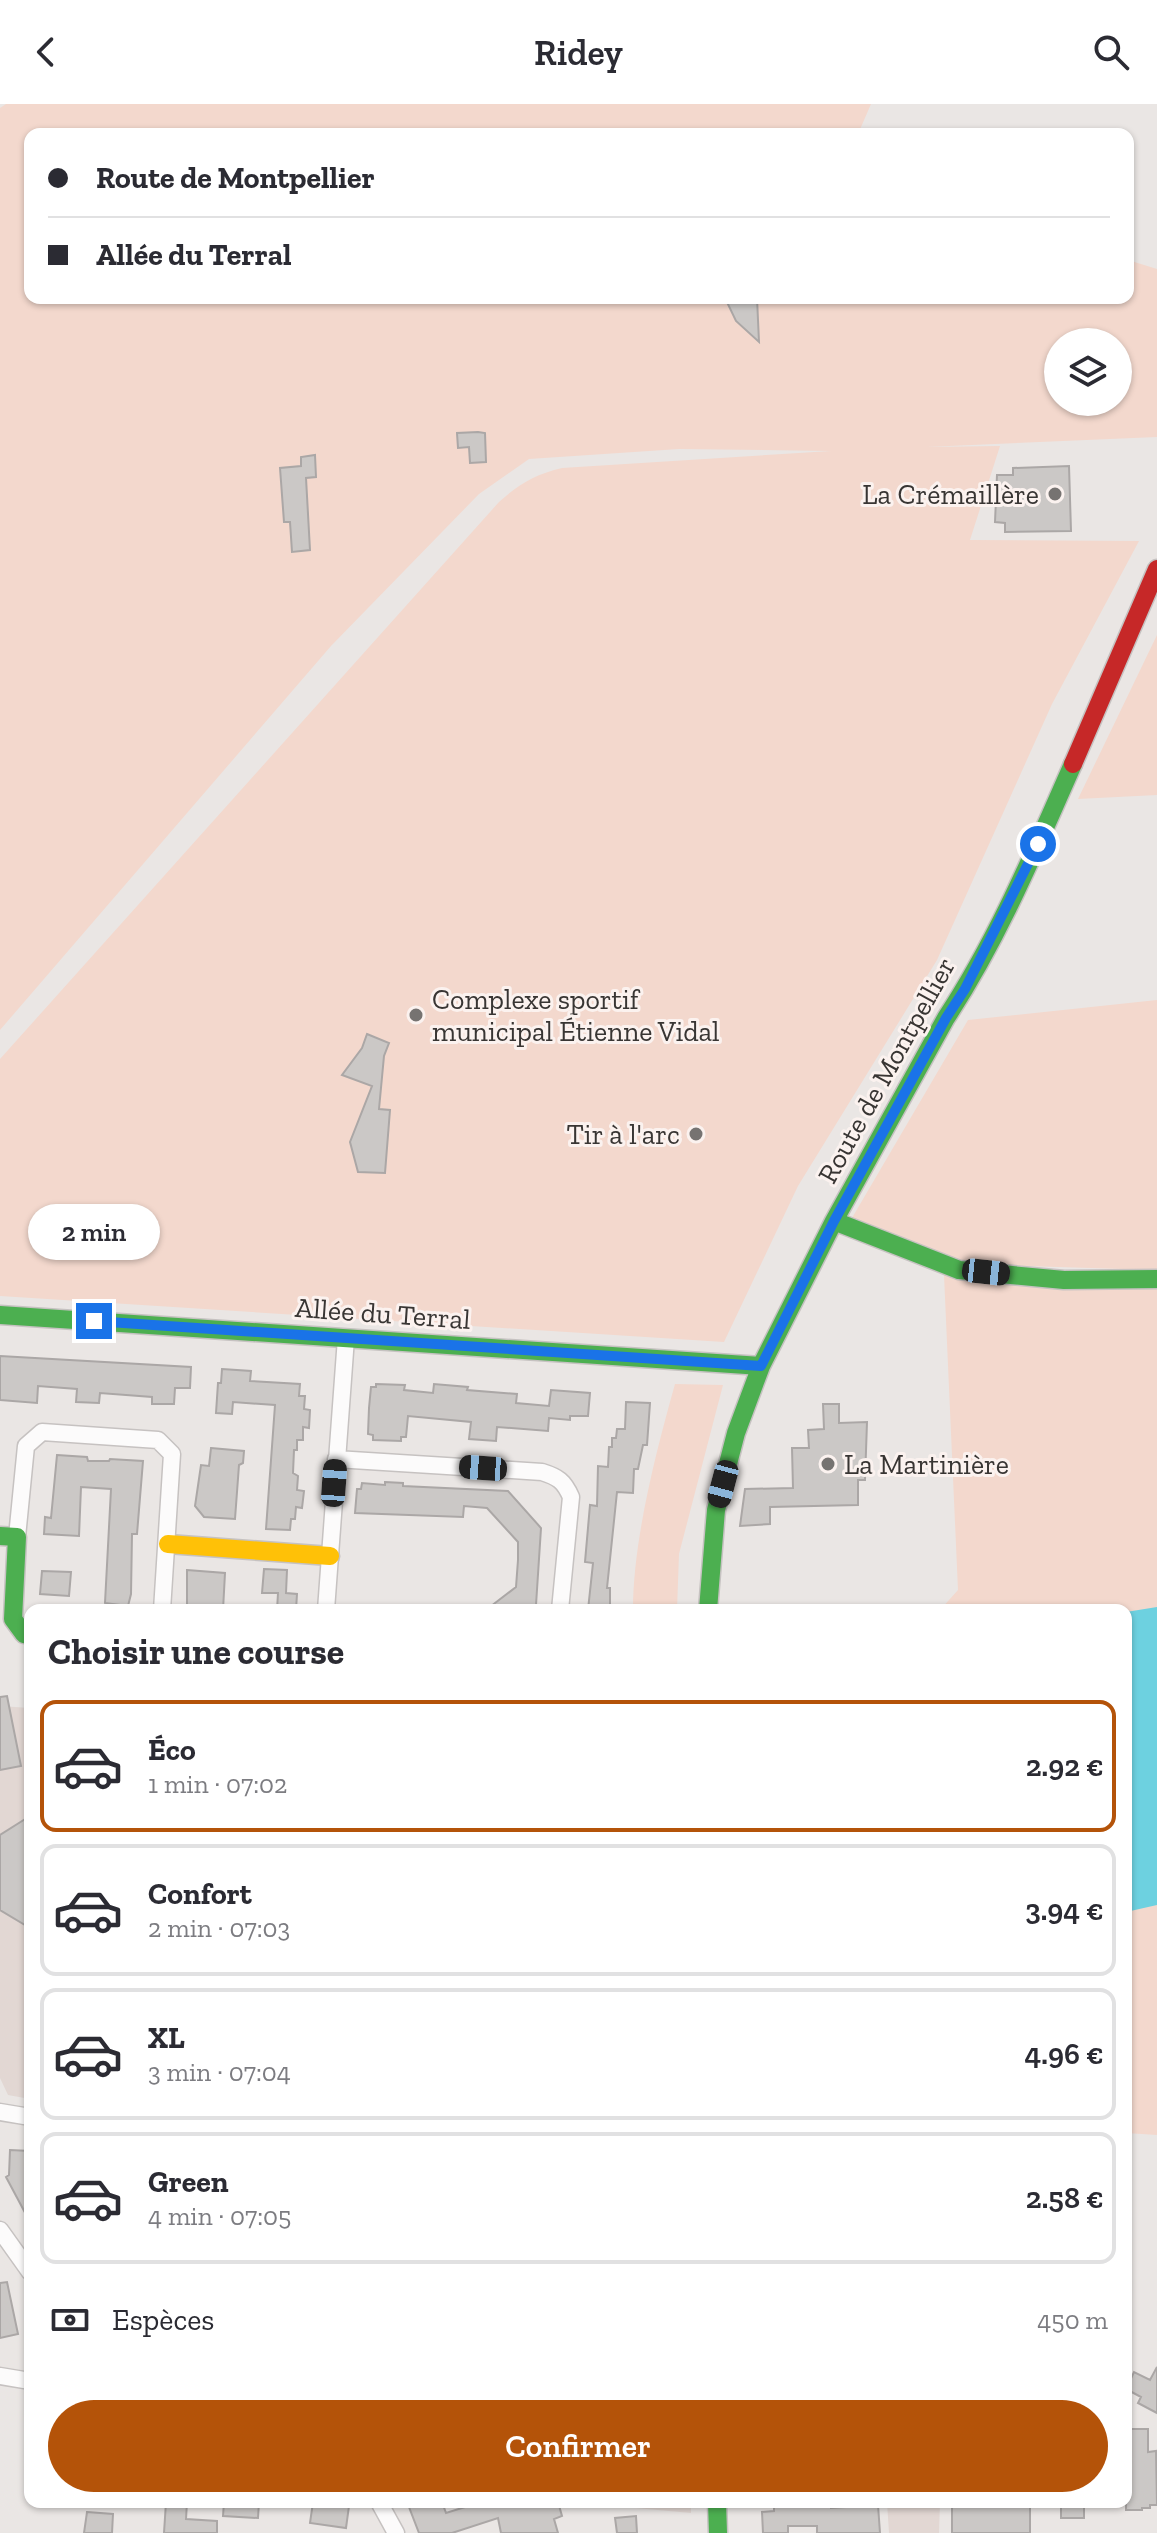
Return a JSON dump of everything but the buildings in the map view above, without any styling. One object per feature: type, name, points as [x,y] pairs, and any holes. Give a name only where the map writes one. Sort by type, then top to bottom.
[{"type":"street","name":"Route de Montpellier","points":[[708,1604],[716,1510],[736,1433],[761,1366],[834,1221],[965,989],[1038,844],[1157,569]]},
{"type":"street","points":[[834,1221],[959,1270],[1064,1280],[1157,1279]]},
{"type":"street","name":"Allée du Terral","points":[[0,1315],[761,1366]]},
{"type":"street","points":[[326,1604],[346,1338]]},
{"type":"street","points":[[24,1634],[13,1619],[8,1536],[26,1446],[42,1432],[158,1440],[172,1454],[163,1604]]},
{"type":"street","points":[[336,1459],[542,1472],[558,1477],[571,1497],[561,1604]]},
{"type":"street","points":[[168,1544],[330,1556]]},
{"type":"street","points":[[0,2112],[24,2116]]},
{"type":"street","points":[[0,2230],[24,2264]]},
{"type":"street","points":[[0,2376],[24,2380]]},
{"type":"street","points":[[382,2508],[396,2533]]},
{"type":"street","points":[[717,2508],[718,2533]]},
{"type":"shaded area","points":[[6,104],[871,104],[861,128],[24,128],[24,304],[1134,304],[1134,262],[1157,269],[1157,437],[926,447],[1000,446],[970,540],[1139,541],[1052,704],[937,960],[798,1186],[724,1342],[0,1296],[0,1059],[499,502],[528,480],[562,468],[831,451],[679,449],[529,459],[479,494],[331,646],[0,1030],[0,108]]},
{"type":"shaded area","points":[[1157,635],[1157,795],[1078,799]]},
{"type":"shaded area","points":[[1157,1000],[1157,1270],[960,1264],[849,1223],[968,1020]]},
{"type":"shaded area","points":[[944,1275],[1157,1284],[1157,2135],[1132,2133],[1132,1604],[945,1604],[958,1590]]},
{"type":"shaded area","points":[[675,1384],[723,1385],[679,1554],[677,1604],[633,1604],[641,1526]]},
{"type":"shaded area","points":[[0,1706],[24,1708],[24,2098],[8,2095],[0,2078]]},
{"type":"shaded area","points":[[636,2508],[691,2508],[691,2513]]},
{"type":"shaded area","points":[[887,2508],[940,2508],[939,2533],[889,2533]]},
{"type":"water","points":[[1157,1607],[1157,1905],[1132,1911],[1132,1611]]},
{"type":"traffic: fast","points":[[708,1604],[716,1510],[736,1433],[761,1366],[834,1221],[999,926],[1073,764]]},
{"type":"traffic: fast","points":[[834,1221],[959,1270],[1064,1280],[1157,1279]]},
{"type":"traffic: fast","points":[[0,1315],[761,1366]]},
{"type":"traffic: fast","points":[[0,1536],[17,1537],[13,1619],[24,1634]]},
{"type":"traffic: fast","points":[[717,2508],[718,2533]]},
{"type":"traffic: slow","points":[[168,1544],[330,1556]]},
{"type":"traffic: jam","points":[[1073,764],[1157,569]]},
{"type":"place","name":"La Crémaillère","points":[[1055,494]]},
{"type":"place","name":"Complexe sportif municipal Étienne Vidal","points":[[416,1015]]},
{"type":"place","name":"Tir à l'arc","points":[[696,1134]]},
{"type":"place","name":"La Martinière","points":[[828,1464]]},
{"type":"route","points":[[94,1321],[761,1366],[834,1221],[965,989],[1038,844]]}]
